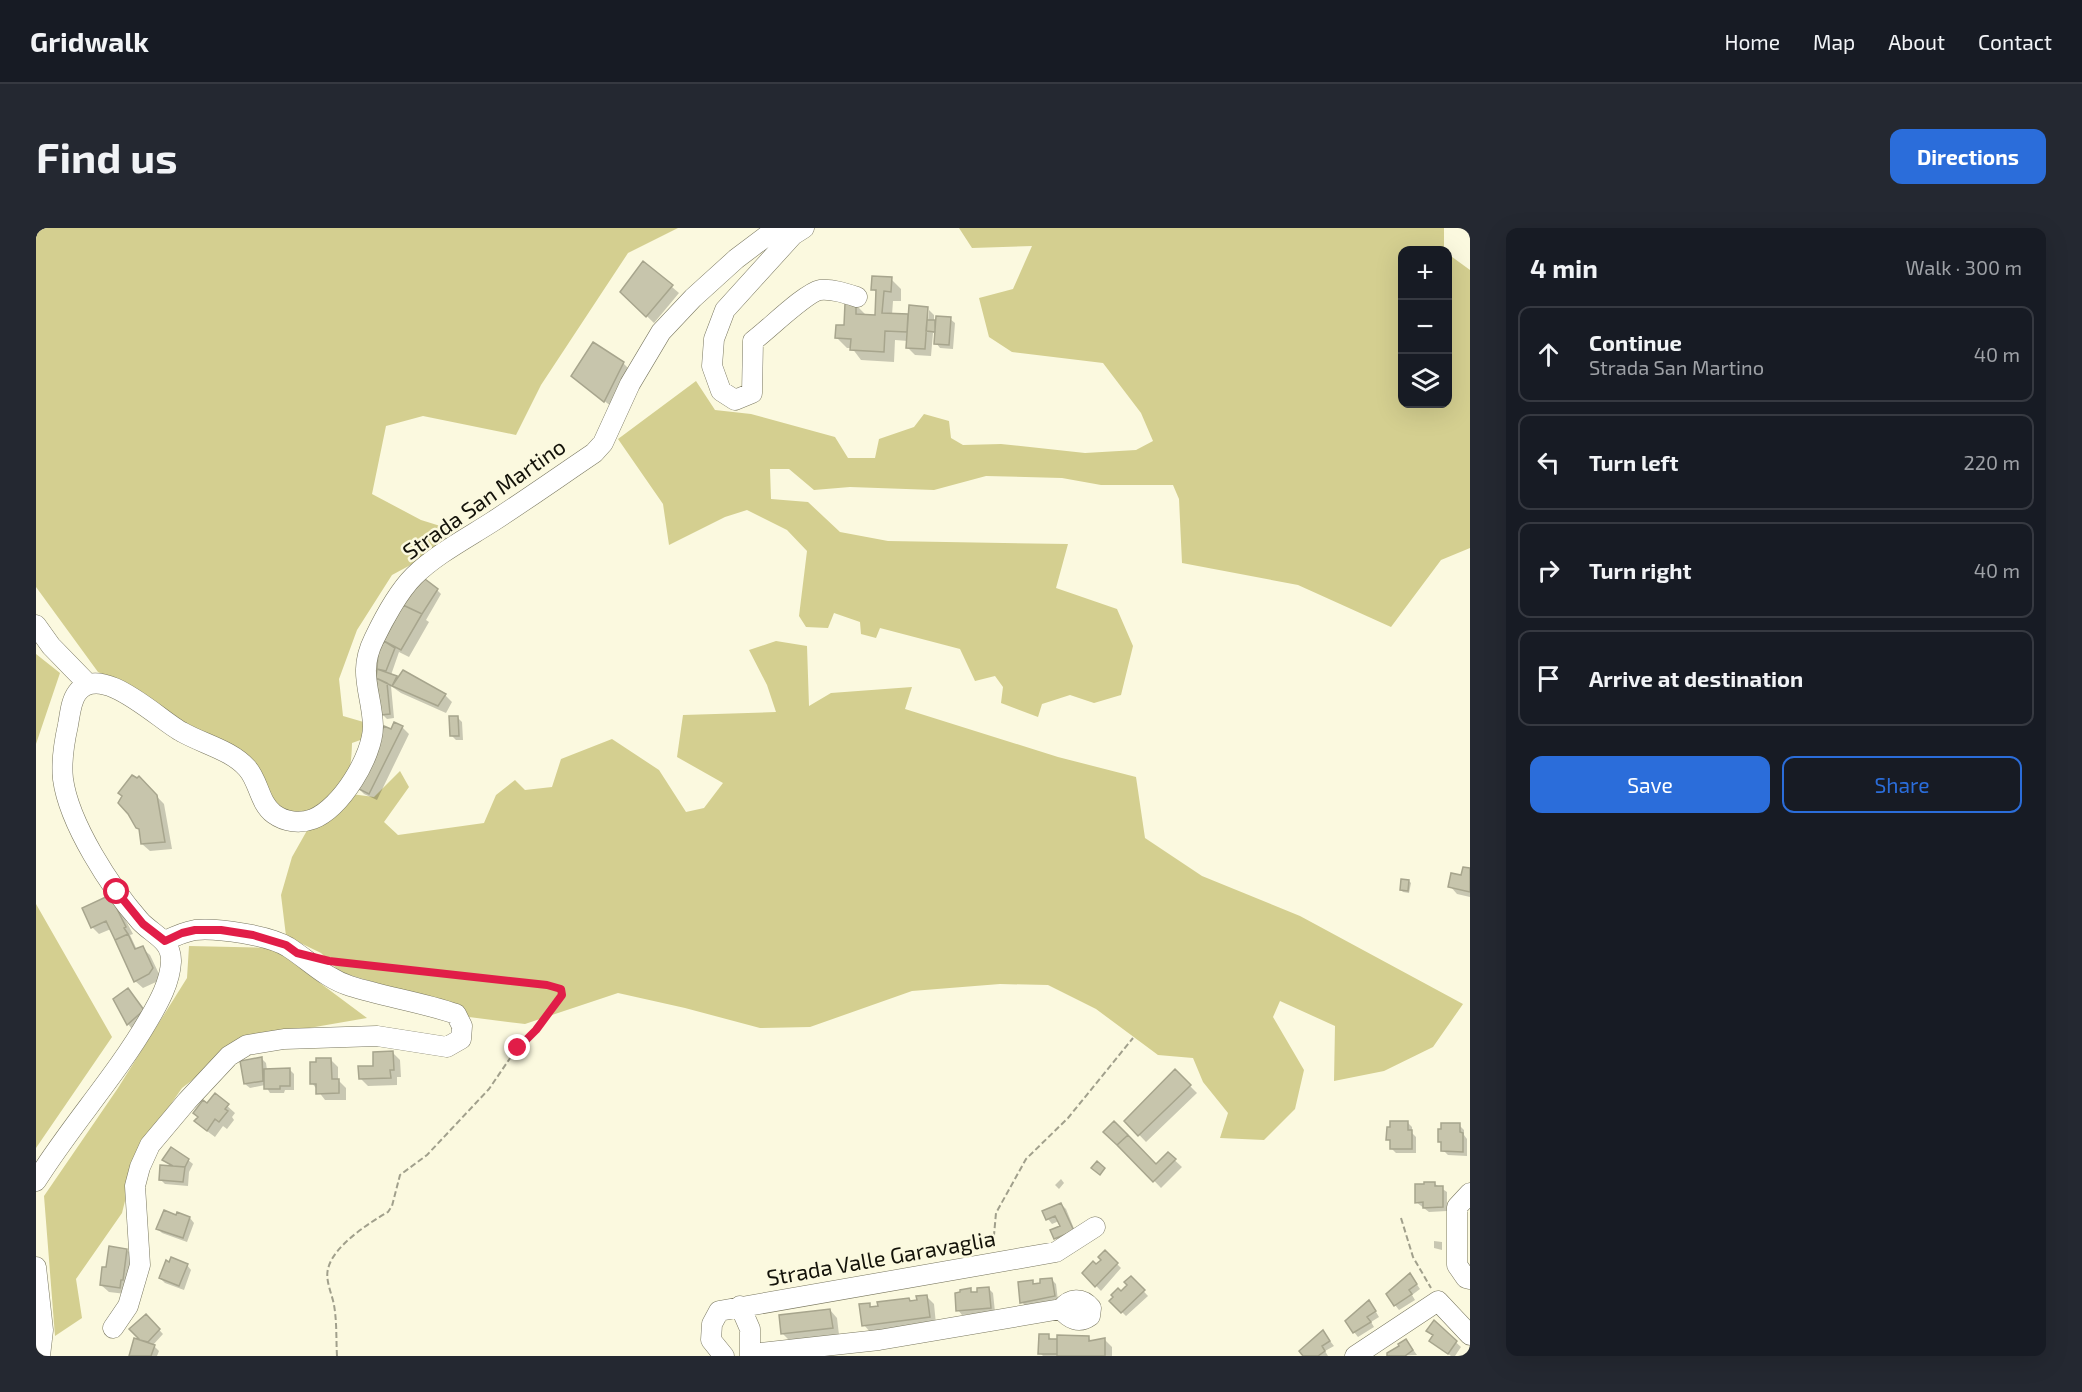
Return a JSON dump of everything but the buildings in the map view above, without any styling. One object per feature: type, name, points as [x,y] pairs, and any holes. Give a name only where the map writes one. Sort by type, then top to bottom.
[{"type":"street","name":"Strada San Martino","points":[[88,684],[103,684],[136,699],[171,726],[240,761],[250,771],[267,807],[276,816],[299,823],[323,814],[341,799],[367,753],[373,730],[365,679],[366,662],[372,642],[406,584],[416,573],[594,453],[603,443],[630,384],[661,332],[727,266],[777,228]]},
{"type":"street","points":[[804,228],[793,235],[725,310],[714,339],[712,366],[721,391],[735,400],[752,393],[753,341],[801,301],[817,291],[832,290],[857,297]]},
{"type":"street","points":[[36,625],[51,646],[88,684],[79,690],[74,700],[63,749],[65,790],[70,806],[92,852],[117,892],[143,924],[165,941],[170,949],[171,959],[163,994],[133,1047],[36,1181]]},
{"type":"street","points":[[113,1328],[128,1306],[140,1265],[135,1186],[140,1167],[150,1145],[228,1056],[247,1045],[284,1039],[377,1036],[447,1047],[461,1039],[462,1026],[456,1014],[335,980],[286,945],[253,935],[221,930],[195,930],[165,941]]},
{"type":"street","points":[[1470,1193],[1457,1207],[1457,1265],[1466,1278],[1470,1279]]},
{"type":"street","name":"Strada Valle Garavaglia","points":[[724,1356],[711,1340],[712,1324],[719,1311],[1056,1252],[1095,1227]]},
{"type":"street","points":[[36,1268],[43,1330],[40,1356]]},
{"type":"street","points":[[1355,1356],[1438,1301],[1470,1335]]},
{"type":"street","points":[[740,1306],[750,1329],[751,1355],[879,1340],[1061,1309]]},
{"type":"path","points":[[329,961],[547,985],[561,989],[562,995],[483,1095],[427,1155],[400,1175],[392,1206],[388,1212],[346,1242],[335,1255],[328,1269],[334,1305],[337,1356]]},
{"type":"path","points":[[992,1264],[996,1213],[1015,1176],[1026,1159],[1068,1118],[1133,1038]]},
{"type":"path","points":[[1401,1218],[1413,1257],[1438,1301]]},
{"type":"shaded area","points":[[36,228],[678,228],[628,253],[541,385],[516,435],[423,416],[386,426],[372,494],[421,520],[450,529],[440,549],[392,575],[357,630],[339,679],[343,716],[367,723],[366,738],[352,743],[349,770],[342,789],[305,818],[277,810],[253,762],[174,720],[144,693],[98,672],[36,587]]},
{"type":"shaded area","points":[[959,228],[1444,228],[1444,246],[1398,246],[1398,408],[1452,408],[1452,257],[1470,270],[1470,548],[1441,560],[1391,627],[1298,585],[1182,563],[1179,499],[1173,485],[1101,485],[1062,478],[986,476],[934,490],[850,487],[814,490],[789,469],[770,469],[771,499],[808,502],[840,532],[888,541],[1068,544],[1056,588],[1117,609],[1133,646],[1121,695],[1094,703],[1070,695],[1042,704],[1038,717],[1001,703],[1003,687],[995,676],[975,681],[960,649],[880,628],[876,638],[861,634],[860,622],[834,613],[828,628],[806,627],[799,616],[807,551],[787,530],[747,510],[725,517],[669,545],[663,504],[618,439],[696,381],[715,410],[751,414],[835,437],[848,458],[875,458],[879,439],[914,427],[924,414],[949,421],[951,438],[963,445],[1001,444],[1085,453],[1136,450],[1153,441],[1141,413],[1103,363],[1012,352],[989,337],[979,298],[1013,289],[1032,246],[972,248]]},
{"type":"shaded area","points":[[776,641],[807,646],[809,706],[831,693],[912,687],[905,709],[1058,757],[1136,777],[1145,838],[1202,876],[1300,916],[1463,1004],[1433,1047],[1384,1071],[1334,1081],[1335,1026],[1280,1001],[1273,1017],[1304,1070],[1295,1109],[1264,1140],[1220,1138],[1228,1113],[1203,1082],[1193,1058],[1158,1055],[1096,1009],[1048,985],[1000,984],[912,991],[810,1027],[760,1028],[618,993],[525,1024],[469,1017],[387,986],[340,972],[321,953],[286,936],[281,895],[292,857],[309,827],[351,794],[374,797],[400,771],[409,787],[384,822],[398,835],[484,823],[496,795],[515,780],[525,790],[552,787],[561,759],[612,739],[659,770],[686,812],[704,808],[723,783],[677,757],[683,715],[776,712],[767,685],[749,650]]},
{"type":"shaded area","points":[[36,654],[60,673],[36,744]]},
{"type":"shaded area","points":[[36,904],[112,1037],[36,1148]]},
{"type":"shaded area","points":[[189,946],[273,948],[367,1018],[246,1039],[182,1088],[137,1153],[122,1213],[76,1279],[82,1318],[55,1336],[44,1196],[118,1088],[187,978]]},
{"type":"route","points":[[117,892],[143,924],[165,941],[195,930],[221,930],[253,935],[286,945],[297,953],[329,961],[547,985],[561,989],[562,995],[547,1017],[518,1048]]}]
